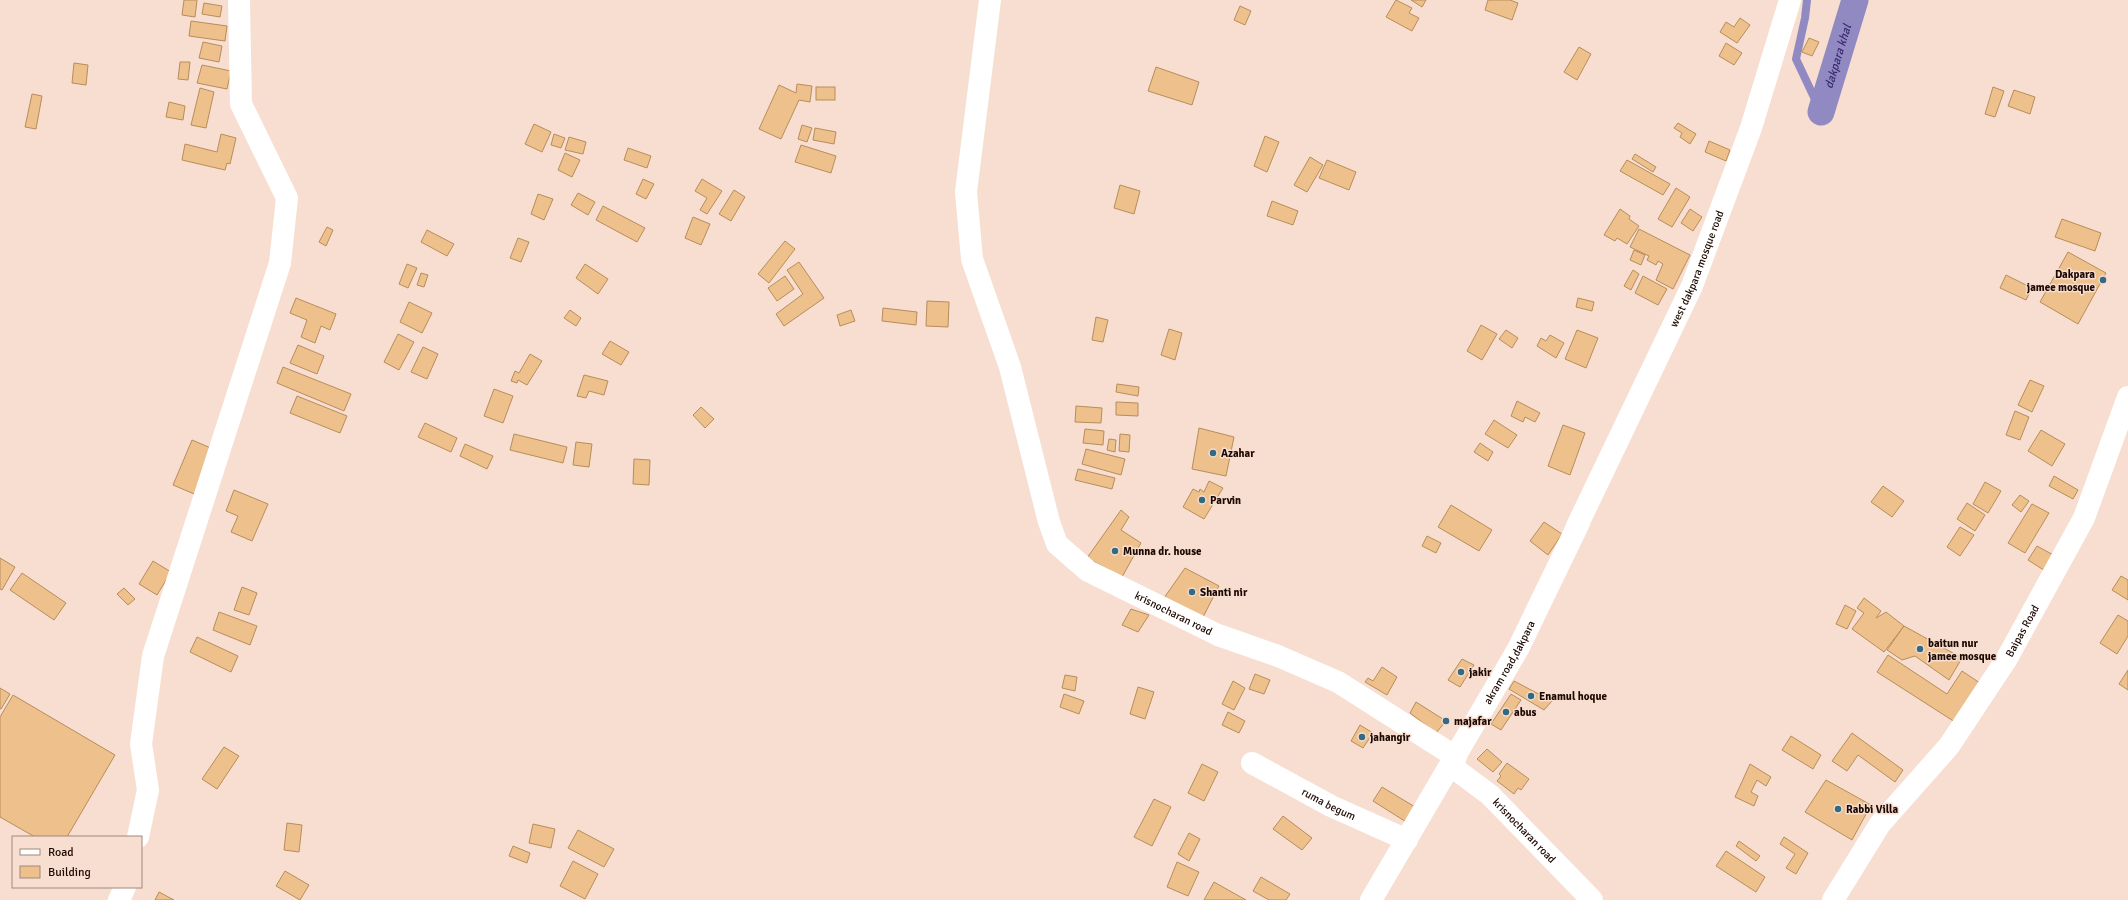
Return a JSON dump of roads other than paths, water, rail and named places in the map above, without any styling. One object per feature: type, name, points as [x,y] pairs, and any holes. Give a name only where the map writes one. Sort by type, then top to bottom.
[{"type":"street","points":[[138,836],[148,790],[141,744],[153,656],[280,255],[287,198],[241,104],[239,0]]},
{"type":"street","name":"krisnocharan road","points":[[990,0],[966,192],[972,259],[1010,367],[1049,522],[1057,544],[1088,571],[1218,635],[1278,656],[1338,682],[1454,761],[1490,795],[1592,900]]},
{"type":"street","name":"west dakpara mosque road","points":[[1578,525],[1692,286],[1751,128],[1790,0]]},
{"type":"street","name":"Baipas Road","points":[[1833,900],[1880,824],[1949,746],[2006,660],[2084,518],[2128,397]]},
{"type":"street","name":"akram road,dakpara","points":[[1371,900],[1454,761],[1518,649],[1578,525]]},
{"type":"street","name":"ruma begum","points":[[1252,763],[1331,806],[1406,840]]},
{"type":"street","points":[[119,900],[125,888]]},
{"type":"waterway","points":[[1807,0],[1805,18],[1796,59],[1821,112]]},
{"type":"waterway","name":"dakpara khal","points":[[1821,112],[1855,0]]},
{"type":"place","name":"Dakpara jamee mosque","points":[[2103,280]]},
{"type":"place","name":"Azahar","points":[[1213,453]]},
{"type":"place","name":"Parvin","points":[[1202,500]]},
{"type":"place","name":"Munna dr. house","points":[[1115,551]]},
{"type":"place","name":"Shanti nir","points":[[1192,592]]},
{"type":"place","name":"baitun nur jamee mosque","points":[[1920,649]]},
{"type":"place","name":"jakir","points":[[1461,672]]},
{"type":"place","name":"Enamul hoque","points":[[1531,696]]},
{"type":"place","name":"abus","points":[[1506,712]]},
{"type":"place","name":"majafar","points":[[1446,721]]},
{"type":"place","name":"jahangir","points":[[1362,737]]},
{"type":"place","name":"Rabbi Villa","points":[[1838,809]]}]
